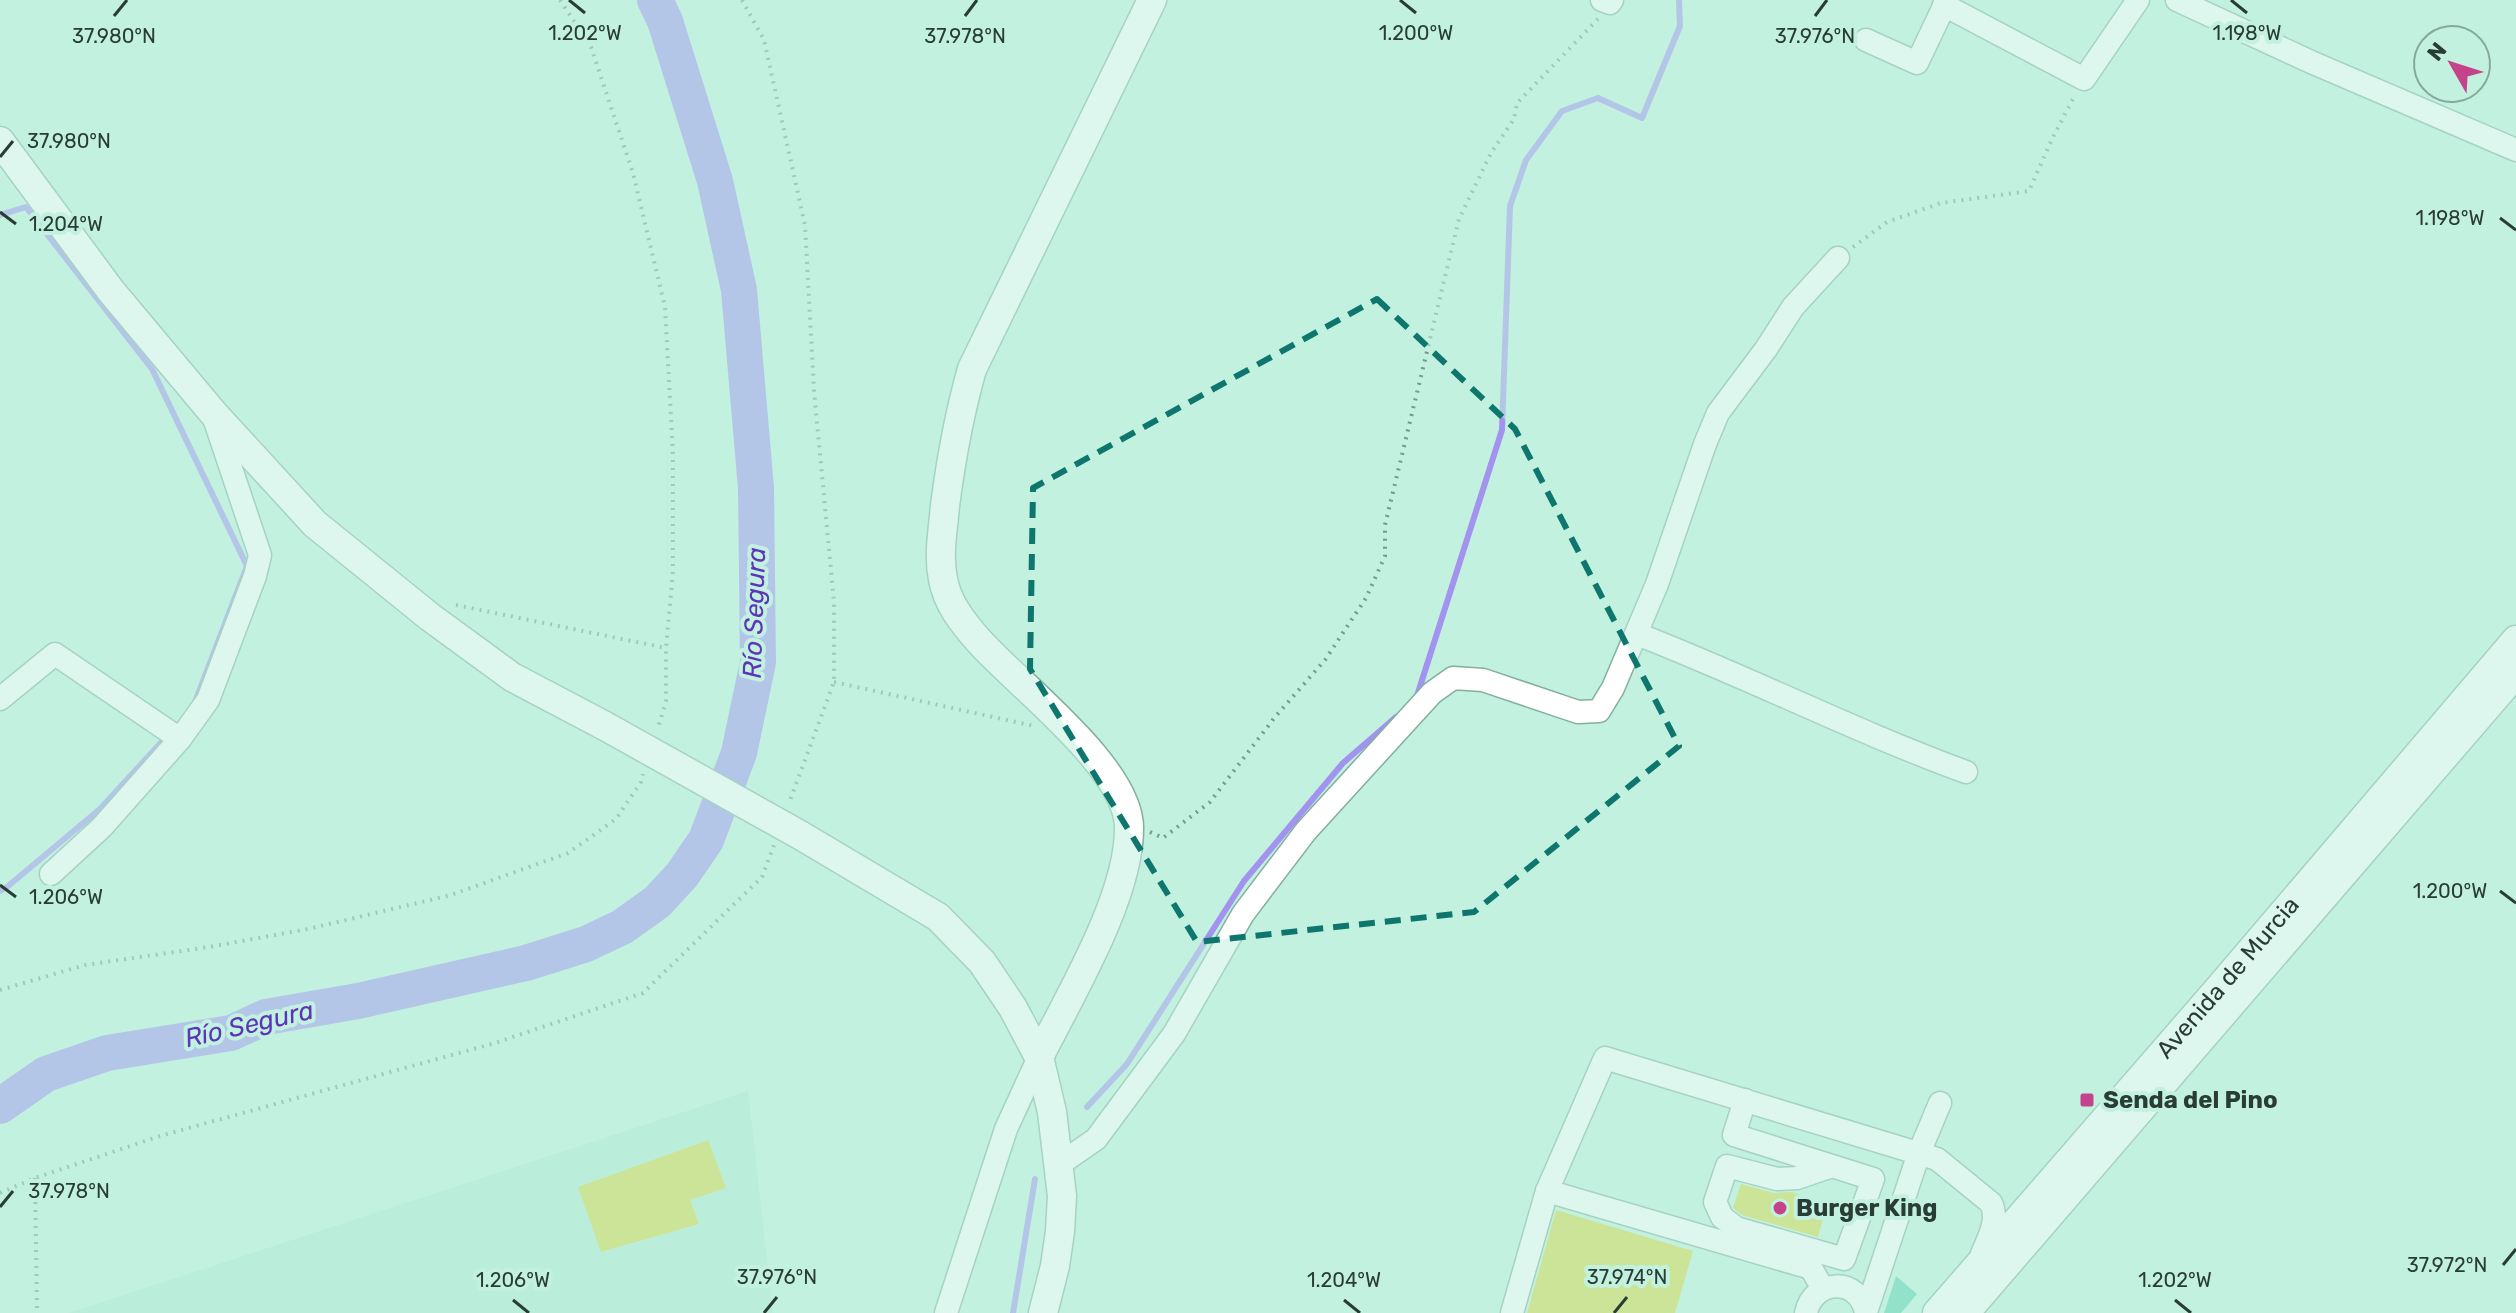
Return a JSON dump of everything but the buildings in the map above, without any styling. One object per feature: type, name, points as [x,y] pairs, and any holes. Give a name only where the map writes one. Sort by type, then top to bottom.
[{"type":"main road","points":[[1039,1057],[1095,944],[1119,885],[1127,853],[1129,823],[1122,797],[1104,769],[1066,727],[992,656],[964,624],[951,603],[943,580],[941,555],[951,455],[972,369],[1152,0]]},
{"type":"main road","points":[[0,141],[111,291],[210,409],[315,524],[423,611],[512,677],[788,828],[938,917],[982,962],[1013,1008],[1039,1057],[1052,1112],[1062,1196],[1055,1266],[1043,1313]]},
{"type":"main road","name":"Avenida de Murcia","points":[[2157,1075],[2516,640]]},
{"type":"main road","name":"Avenida de Murcia","points":[[1965,1313],[2094,1147],[2516,673]]},
{"type":"main road","name":"Avenida de Murcia","points":[[1937,1313],[1977,1265],[2094,1147]]},
{"type":"street","points":[[1866,40],[1917,63],[1946,3],[2084,79],[2138,0]]},
{"type":"street","points":[[2177,0],[2297,56],[2516,150]]},
{"type":"street","points":[[1060,1164],[1096,1139],[1174,1034],[1243,914],[1306,831],[1432,693],[1453,678],[1483,680],[1578,712],[1599,711],[1613,688],[1657,584],[1718,413],[1793,307],[1838,258]]},
{"type":"street","points":[[51,874],[102,827],[180,739],[208,700],[255,576],[260,555],[210,409]]},
{"type":"street","points":[[1637,634],[1712,663],[1876,738],[1966,772]]},
{"type":"street","points":[[0,699],[55,654],[180,739]]},
{"type":"street","points":[[946,1313],[1006,1129],[1039,1057]]},
{"type":"street","points":[[1512,1313],[1547,1191],[1605,1058],[1937,1159],[1991,1203],[1996,1213],[1977,1265]]},
{"type":"street","points":[[1745,1100],[1734,1135],[1832,1166],[1873,1179],[1844,1259],[1736,1228],[1722,1217],[1715,1202],[1727,1166],[1777,1179],[1797,1178],[1832,1166]]},
{"type":"street","points":[[1866,1312],[1919,1153],[1940,1103]]},
{"type":"street","points":[[1547,1191],[1811,1268],[1823,1289]]},
{"type":"street","points":[[1867,1195],[1902,1203]]},
{"type":"street","points":[[1806,1313],[1810,1300],[1823,1289],[1843,1286],[1860,1297],[1866,1312]]},
{"type":"path","points":[[560,0],[591,47],[596,61],[633,173],[665,307],[673,454],[673,571],[666,648],[666,701],[658,728]]},
{"type":"path","points":[[0,1193],[160,1136],[495,1043],[643,993],[762,877],[788,828],[834,682],[834,602],[814,391],[805,225],[764,40],[742,0]]},
{"type":"path","points":[[1129,823],[1163,838],[1210,802],[1275,717],[1325,660],[1366,598],[1385,556],[1385,525],[1459,219],[1491,153],[1514,119],[1517,103],[1608,1]]},
{"type":"path","points":[[1838,258],[1887,222],[1941,203],[2029,191],[2084,79]]},
{"type":"path","points":[[423,611],[441,602],[666,648]]},
{"type":"path","points":[[834,682],[1027,726],[1066,727]]},
{"type":"path","points":[[0,990],[85,965],[308,929],[451,895],[568,853],[616,819],[641,782],[645,768]]},
{"type":"path","points":[[35,1178],[37,1313]]},
{"type":"highlighted area","points":[[1377,299],[1515,429],[1679,746],[1474,912],[1197,942],[1030,669],[1033,488]]},
{"type":"shaded area","points":[[748,1091],[773,1313],[69,1313]],"holes":[[[707,1140],[726,1188],[690,1200],[699,1224],[602,1252],[578,1187]]]},
{"type":"green space","points":[[1896,1276],[1917,1294],[1901,1313],[1884,1313]]},
{"type":"waterway","name":"Río Segura","points":[[0,1106],[46,1074],[107,1053],[231,1033],[266,1017],[358,1001],[526,963],[586,944],[622,927],[657,902],[682,875],[706,840],[739,753],[758,662],[756,488],[739,290],[715,181],[665,21],[655,0]]},
{"type":"waterway","points":[[1416,699],[1502,430],[1510,206],[1526,160],[1562,111],[1598,98],[1642,118],[1680,26],[1679,0]]},
{"type":"waterway","points":[[0,215],[26,207],[152,369],[247,566],[195,702]]},
{"type":"waterway","points":[[1087,1107],[1127,1064],[1244,881],[1343,763],[1396,717]]},
{"type":"waterway","points":[[0,891],[100,809],[168,735]]},
{"type":"waterway","points":[[1013,1313],[1035,1179]]},
{"type":"place","name":"Senda del Pino","points":[[2087,1100]]},
{"type":"place","name":"Burger King","points":[[1780,1208]]}]
